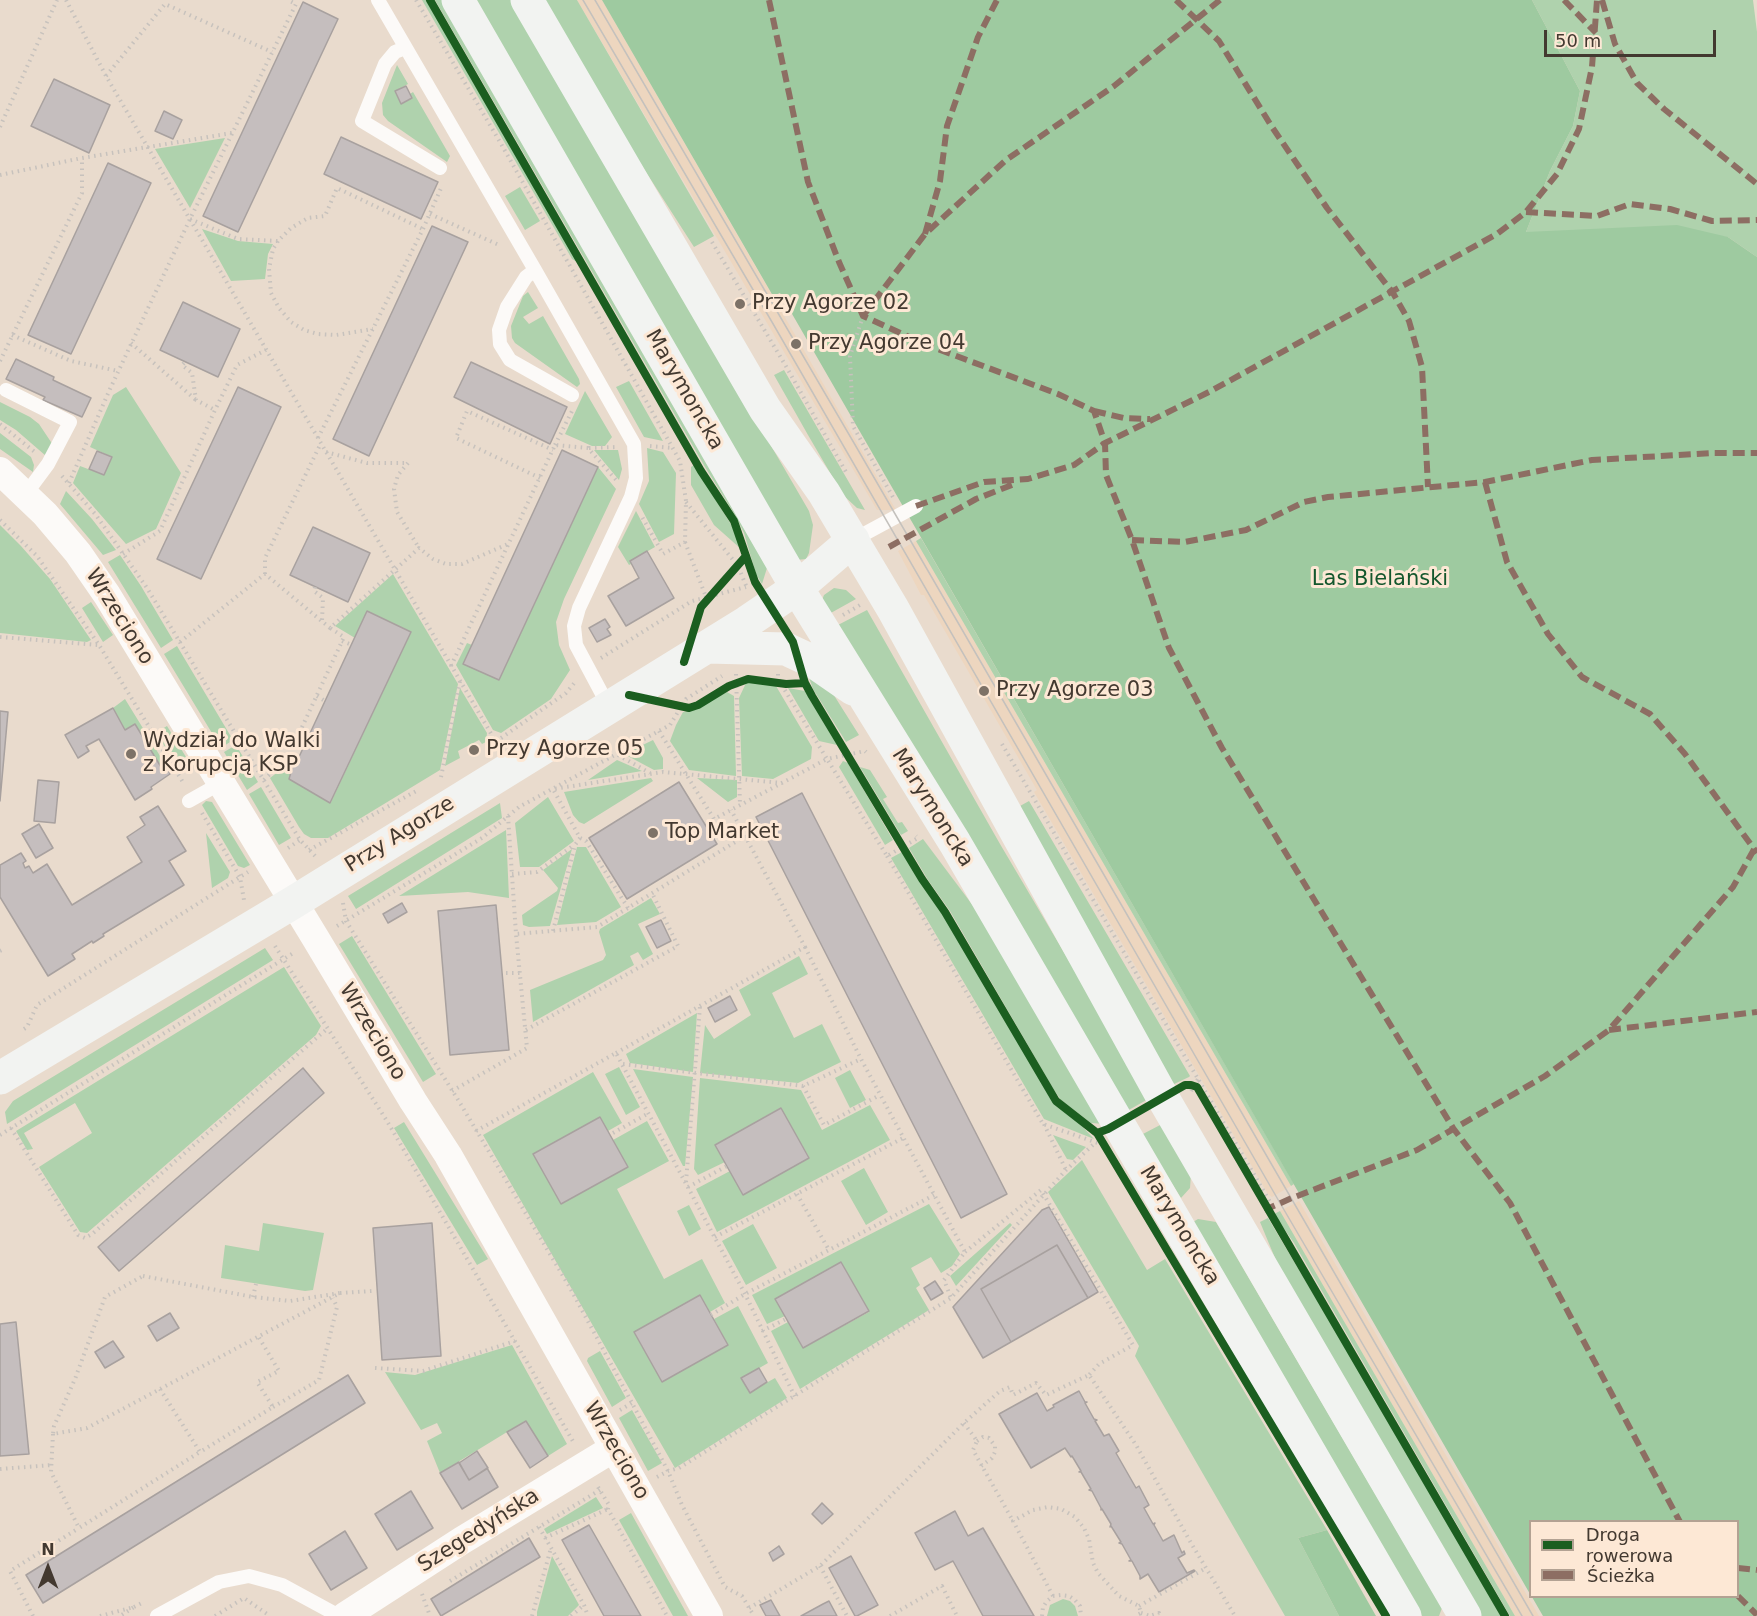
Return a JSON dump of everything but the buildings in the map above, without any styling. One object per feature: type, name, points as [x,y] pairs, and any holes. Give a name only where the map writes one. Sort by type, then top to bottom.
[{"type":"main road","name":"Marymoncka","points":[[458,0],[797,588],[955,843],[1107,1137],[1175,1218],[1405,1616]]},
{"type":"main road","points":[[527,0],[765,409],[824,493],[853,540],[1163,1098],[1465,1616]]},
{"type":"main road","name":"Przy Agorze","points":[[0,1078],[294,902],[761,613],[797,588],[853,540]]},
{"type":"main road","points":[[707,647],[792,651],[814,662],[862,695]]},
{"type":"main road","points":[[1175,1218],[1218,1193]]},
{"type":"street","name":"Wrzeciono","points":[[0,471],[45,514],[78,553],[107,596],[448,1155],[709,1616]]},
{"type":"street","name":"Szegedyńska","points":[[345,1616],[461,1541],[614,1448]]},
{"type":"lane","points":[[378,0],[536,270],[634,444],[636,478],[631,497],[579,608],[574,626],[576,645],[609,707]]},
{"type":"lane","points":[[405,48],[395,52],[385,64],[362,121],[440,168]]},
{"type":"lane","points":[[536,270],[526,277],[507,308],[499,330],[500,344],[510,360],[572,396]]},
{"type":"lane","points":[[6,390],[70,422],[48,464],[26,495]]},
{"type":"lane","points":[[853,540],[916,506]]},
{"type":"lane","points":[[191,800],[221,783]]},
{"type":"lane","points":[[157,1616],[219,1582],[249,1576],[282,1584],[339,1616]]},
{"type":"path","points":[[0,126],[57,0]]},
{"type":"path","points":[[66,0],[106,76],[496,742]]},
{"type":"path","points":[[69,483],[131,343],[296,4],[288,0]]},
{"type":"path","points":[[416,0],[500,142],[680,461],[686,501],[685,542],[709,597]]},
{"type":"path","points":[[106,76],[166,2],[272,52]]},
{"type":"path","points":[[0,175],[147,146],[232,133]]},
{"type":"path","points":[[0,361],[82,193],[82,158]]},
{"type":"path","points":[[264,780],[289,755],[344,637],[266,574],[266,558],[319,441],[423,229],[442,184]]},
{"type":"path","points":[[373,329],[336,335],[318,334],[304,330],[291,322],[279,308],[271,293],[269,269],[273,249],[291,228],[308,218],[325,216],[337,188],[423,229]]},
{"type":"path","points":[[430,214],[500,245]]},
{"type":"path","points":[[190,219],[238,239],[278,241]]},
{"type":"path","points":[[712,242],[849,477]]},
{"type":"path","points":[[863,315],[850,356],[853,426],[902,514]]},
{"type":"path","points":[[12,335],[71,360],[118,371]]},
{"type":"path","points":[[131,343],[196,400],[214,410]]},
{"type":"path","points":[[123,554],[160,531],[214,410],[237,365],[266,350]]},
{"type":"path","points":[[184,363],[182,365],[192,373],[196,400]]},
{"type":"path","points":[[540,478],[456,438],[467,411],[553,450]]},
{"type":"path","points":[[0,424],[69,483],[96,515],[147,588],[300,840],[330,879],[342,899],[346,921],[452,1091],[569,1287],[668,1471],[682,1505],[725,1587],[742,1596],[754,1616]]},
{"type":"path","points":[[451,666],[555,446],[588,448],[631,497],[663,554],[685,542]]},
{"type":"path","points":[[326,452],[367,463],[408,463],[398,476],[394,489],[397,512],[419,548],[433,559],[446,564],[462,564],[509,544]]},
{"type":"path","points":[[686,501],[740,564],[750,594]]},
{"type":"path","points":[[0,520],[37,556],[99,645],[174,767],[191,800],[240,877],[244,900],[387,1121],[515,1341],[586,1465],[667,1616]]},
{"type":"path","points":[[330,628],[419,548]]},
{"type":"path","points":[[732,573],[740,564]]},
{"type":"path","points":[[180,642],[266,574]]},
{"type":"path","points":[[701,607],[726,580]]},
{"type":"path","points":[[315,587],[314,591],[322,598],[322,621]]},
{"type":"path","points":[[487,748],[566,693],[587,667],[692,601],[747,587]]},
{"type":"path","points":[[840,616],[864,603]]},
{"type":"path","points":[[0,637],[99,645]]},
{"type":"path","points":[[342,641],[352,645]]},
{"type":"path","points":[[0,1135],[482,838],[519,807],[670,725],[686,699],[736,669],[740,805]]},
{"type":"path","points":[[776,682],[778,670]]},
{"type":"path","points":[[441,777],[460,680]]},
{"type":"path","points":[[776,682],[792,684]]},
{"type":"path","points":[[776,682],[827,759],[886,856],[1043,1124],[1066,1170]]},
{"type":"path","points":[[317,696],[325,701]]},
{"type":"path","points":[[670,705],[689,708]]},
{"type":"path","points":[[659,731],[714,819],[827,759],[865,751],[871,760]]},
{"type":"path","points":[[841,745],[853,765]]},
{"type":"path","points":[[617,754],[651,774]]},
{"type":"path","points":[[289,755],[298,759]]},
{"type":"path","points":[[168,770],[174,767]]},
{"type":"path","points":[[431,783],[451,771]]},
{"type":"path","points":[[553,789],[663,772],[782,783]]},
{"type":"path","points":[[309,850],[421,788]]},
{"type":"path","points":[[553,789],[580,838],[586,841],[628,908]]},
{"type":"path","points":[[1031,794],[1270,1208]]},
{"type":"path","points":[[731,810],[965,1252]]},
{"type":"path","points":[[452,1091],[527,1048],[508,816]]},
{"type":"path","points":[[886,856],[918,838],[912,828]]},
{"type":"path","points":[[516,934],[597,927],[745,836]]},
{"type":"path","points":[[896,836],[907,855]]},
{"type":"path","points":[[512,874],[537,872],[575,845],[580,838]]},
{"type":"path","points":[[18,1032],[27,1027],[38,1005],[300,840]]},
{"type":"path","points":[[553,931],[575,845]]},
{"type":"path","points":[[526,1030],[678,946],[652,894]]},
{"type":"path","points":[[476,1131],[805,947]]},
{"type":"path","points":[[506,974],[520,973]]},
{"type":"path","points":[[687,1185],[700,1006]]},
{"type":"path","points":[[11,1128],[78,1235],[85,1238],[120,1211],[328,1028]]},
{"type":"path","points":[[616,1053],[745,1294],[795,1397]]},
{"type":"path","points":[[622,1064],[803,1086],[861,1059]]},
{"type":"path","points":[[1163,1098],[1188,1084],[1197,1087],[1270,1208]]},
{"type":"path","points":[[803,1086],[824,1125],[880,1095]]},
{"type":"path","points":[[613,1133],[649,1113]]},
{"type":"path","points":[[1043,1124],[1107,1137]]},
{"type":"path","points":[[545,1538],[608,1507],[668,1471],[679,1468],[951,1298],[1066,1170],[1107,1137]]},
{"type":"path","points":[[715,1237],[903,1138]]},
{"type":"path","points":[[687,1185],[727,1166]]},
{"type":"path","points":[[749,1608],[820,1566],[964,1423],[1000,1391],[1010,1387],[1013,1395],[1036,1383],[1046,1395],[1089,1375],[1099,1364],[1133,1345],[1041,1190],[965,1252],[944,1280],[951,1298]]},
{"type":"path","points":[[797,1194],[829,1250]]},
{"type":"path","points":[[711,1315],[745,1294],[934,1195]]},
{"type":"path","points":[[79,1528],[51,1472],[53,1434],[54,1426],[75,1379],[105,1297],[143,1276],[253,1297],[290,1301],[340,1293],[372,1291]]},
{"type":"path","points":[[253,1297],[256,1284]]},
{"type":"path","points":[[53,1434],[87,1428],[340,1293]]},
{"type":"path","points":[[33,1616],[10,1571],[319,1380],[337,1307],[333,1298]]},
{"type":"path","points":[[762,1331],[786,1319]]},
{"type":"path","points":[[258,1336],[279,1371],[257,1382],[273,1407]]},
{"type":"path","points":[[375,1368],[423,1371],[515,1341]]},
{"type":"path","points":[[1089,1375],[1136,1444],[1235,1616]]},
{"type":"path","points":[[160,1389],[200,1452]]},
{"type":"path","points":[[964,1423],[977,1441]]},
{"type":"path","points":[[981,1466],[992,1458],[995,1452],[989,1438],[983,1437],[977,1441],[973,1450],[981,1466],[1013,1521],[1053,1596]]},
{"type":"path","points":[[0,1468],[52,1465]]},
{"type":"path","points":[[1013,1521],[1033,1510],[1048,1507],[1062,1509],[1075,1517],[1089,1539],[1093,1563],[1098,1573],[1119,1596],[1139,1606],[1141,1613]]},
{"type":"path","points":[[539,1527],[584,1605],[588,1616]]},
{"type":"path","points":[[532,1616],[551,1548]]},
{"type":"path","points":[[820,1566],[847,1616]]},
{"type":"path","points":[[1139,1606],[1206,1568]]},
{"type":"path","points":[[890,1616],[942,1586],[957,1616]]},
{"type":"path","points":[[420,1591],[430,1616]]},
{"type":"path","points":[[1042,1616],[1043,1607],[1053,1596],[1069,1596],[1075,1600],[1080,1606],[1081,1616]]},
{"type":"path","points":[[120,1616],[154,1597]]},
{"type":"path","points":[[215,1616],[244,1598],[270,1616]]},
{"type":"path","points":[[571,1616],[584,1605]]},
{"type":"path","points":[[100,1616],[134,1607]]},
{"type":"path","points":[[1135,1616],[1141,1613],[1150,1616],[1159,1613],[1160,1616]]},
{"type":"shaded area","points":[[577,0],[602,0],[896,510],[877,510]]},
{"type":"shaded area","points":[[916,541],[1291,1186],[1272,1197],[1268,1194],[1034,792],[1037,790],[924,595],[921,595],[898,551]]},
{"type":"shaded area","points":[[1299,1201],[1539,1616],[1515,1616],[1280,1211]]},
{"type":"green space","points":[[422,0],[426,0],[577,262],[572,259]]},
{"type":"green space","points":[[435,0],[442,0],[767,568],[762,584],[756,574],[744,533],[735,515]]},
{"type":"green space","points":[[474,0],[512,0],[809,511],[813,525],[806,559],[796,560]]},
{"type":"green space","points":[[544,0],[577,0],[714,236],[694,247],[635,155]]},
{"type":"green space","name":"Las Bielański","points":[[602,0],[1532,0],[1580,91],[1573,126],[1550,171],[1526,232],[1677,225],[1728,237],[1757,257],[1757,1616],[1543,1616],[1533,1598],[1739,1598],[1739,1520],[1529,1520],[1529,1592],[780,293],[773,296]]},
{"type":"green space","points":[[1532,0],[1753,0],[1757,32],[1757,257],[1728,237],[1526,232],[1550,171],[1573,126],[1580,91]]},
{"type":"green space","points":[[397,65],[408,84],[395,91],[401,104],[412,98],[410,94],[413,92],[450,156],[447,162],[388,121],[383,115],[382,103]]},
{"type":"green space","points":[[225,138],[190,208],[155,149]]},
{"type":"green space","points":[[520,187],[540,221],[525,230],[505,196]]},
{"type":"green space","points":[[202,229],[238,241],[273,244],[268,254],[265,279],[231,281]]},
{"type":"green space","points":[[528,292],[538,308],[523,317],[529,324],[543,316],[579,379],[580,384],[577,387],[515,343],[512,338],[511,326],[523,296]]},
{"type":"green space","points":[[784,370],[865,510],[857,508],[843,495],[808,435],[774,375]]},
{"type":"green space","points":[[629,381],[663,441],[644,437],[616,387]]},
{"type":"green space","points":[[126,387],[181,473],[156,529],[126,544],[73,483],[80,466],[104,475],[112,457],[90,447],[113,395]]},
{"type":"green space","points":[[585,391],[612,437],[605,446],[592,446],[565,434]]},
{"type":"green space","points":[[0,402],[39,424],[53,445],[46,456],[16,430],[0,420]]},
{"type":"green space","points":[[0,433],[31,457],[34,465],[33,472],[0,449]]},
{"type":"green space","points":[[647,448],[663,452],[676,473],[674,534],[659,542],[639,504],[649,481]]},
{"type":"green space","points":[[594,450],[618,450],[622,469],[619,480]]},
{"type":"green space","points":[[694,465],[732,526],[741,549],[714,525],[691,485],[691,467]]},
{"type":"green space","points":[[598,467],[616,489],[564,599],[556,622],[559,645],[570,670],[551,699],[501,733],[493,730],[456,665],[467,643],[472,645],[463,664],[499,680]]},
{"type":"green space","points":[[66,491],[116,550],[103,555],[60,504]]},
{"type":"green space","points":[[636,511],[655,547],[630,561],[629,565],[618,547]]},
{"type":"green space","points":[[0,525],[50,579],[91,640],[87,642],[0,633]]},
{"type":"green space","points":[[921,538],[1294,1184],[1291,1186],[916,541]]},
{"type":"green space","points":[[120,555],[173,640],[161,648],[108,562]]},
{"type":"green space","points":[[393,574],[458,684],[440,770],[328,838],[311,838],[299,827],[270,778],[292,761],[294,762],[289,779],[331,802],[411,632],[355,638],[335,626]]},
{"type":"green space","points":[[834,588],[846,590],[856,599],[829,614],[822,600],[824,595]]},
{"type":"green space","points":[[91,602],[113,635],[103,642],[82,608]]},
{"type":"green space","points":[[867,610],[1000,844],[1150,1098],[1127,1111],[836,626]]},
{"type":"green space","points":[[177,646],[233,740],[221,748],[164,654]]},
{"type":"green space","points":[[806,669],[830,689],[859,735],[846,742],[813,689]]},
{"type":"green space","points":[[746,683],[776,686],[812,747],[811,759],[773,779],[742,776],[739,698]]},
{"type":"green space","points":[[460,688],[487,733],[486,742],[482,744],[479,740],[458,751],[460,758],[445,766]]},
{"type":"green space","points":[[788,688],[805,691],[837,745],[819,741]]},
{"type":"green space","points":[[727,692],[734,696],[736,776],[689,770],[670,741],[676,725],[683,712],[693,710]]},
{"type":"green space","points":[[125,699],[165,764],[161,767],[135,724],[125,730],[113,708]]},
{"type":"green space","points":[[167,726],[186,757],[174,764],[157,732]]},
{"type":"green space","points":[[653,740],[663,758],[663,769],[654,770],[624,754]]},
{"type":"green space","points":[[236,745],[258,782],[247,790],[224,752]]},
{"type":"green space","points":[[617,760],[642,771],[588,780]]},
{"type":"green space","points":[[843,761],[848,763],[893,840],[885,845],[839,767]]},
{"type":"green space","points":[[860,767],[870,770],[887,797],[883,799],[898,823],[902,822],[908,831],[901,835]]},
{"type":"green space","points":[[651,778],[653,781],[584,824],[573,815],[564,792]]},
{"type":"green space","points":[[697,778],[737,780],[737,797],[728,802]]},
{"type":"green space","points":[[261,787],[291,838],[279,845],[249,794]]},
{"type":"green space","points":[[548,797],[574,841],[539,867],[520,867],[515,823]]},
{"type":"green space","points":[[206,801],[212,802],[250,865],[244,868],[238,866],[202,805]]},
{"type":"green space","points":[[1029,801],[1189,1077],[1172,1085],[1020,806]]},
{"type":"green space","points":[[500,803],[502,818],[356,909],[348,896]]},
{"type":"green space","points":[[506,830],[509,898],[468,892],[399,896]]},
{"type":"green space","points":[[206,833],[230,872],[228,878],[212,888]]},
{"type":"green space","points":[[923,839],[986,923],[1105,1124],[1091,1123],[1061,1100],[1054,1090],[950,911],[909,848]]},
{"type":"green space","points":[[577,847],[586,847],[621,907],[596,922],[557,925]]},
{"type":"green space","points":[[572,849],[550,926],[523,925],[522,915],[557,891],[558,888],[543,870]]},
{"type":"green space","points":[[902,852],[943,915],[1055,1105],[1079,1123],[1094,1139],[1044,1119],[891,858]]},
{"type":"green space","points":[[651,898],[660,914],[638,924],[653,954],[643,960],[638,952],[630,956],[634,965],[533,1022],[530,990],[603,960],[606,955],[600,929]]},
{"type":"green space","points":[[352,936],[436,1074],[423,1082],[339,944]]},
{"type":"green space","points":[[265,948],[273,960],[7,1124],[5,1112],[13,1101]]},
{"type":"green space","points":[[799,956],[808,974],[772,993],[794,1038],[822,1024],[841,1062],[798,1083],[700,1073],[705,1025],[714,1039],[751,1015],[739,990]]},
{"type":"green space","points":[[284,967],[321,1026],[316,1035],[87,1233],[80,1232],[39,1167],[92,1133],[75,1103],[24,1133],[33,1149],[27,1150],[16,1131]]},
{"type":"green space","points":[[697,1013],[693,1072],[630,1063],[626,1054]]},
{"type":"green space","points":[[619,1067],[640,1107],[626,1115],[605,1074]]},
{"type":"green space","points":[[633,1069],[693,1077],[685,1166],[683,1166]]},
{"type":"green space","points":[[850,1070],[866,1100],[850,1108],[835,1078]]},
{"type":"green space","points":[[593,1072],[622,1123],[608,1131],[600,1117],[534,1154],[561,1204],[628,1167],[613,1140],[647,1121],[669,1161],[617,1189],[664,1279],[702,1259],[725,1303],[710,1312],[700,1295],[634,1332],[662,1382],[728,1345],[714,1319],[738,1306],[768,1363],[742,1378],[750,1392],[775,1378],[787,1398],[675,1468],[483,1135]]},
{"type":"green space","points":[[700,1078],[801,1090],[822,1130],[870,1105],[890,1140],[717,1232],[696,1189],[730,1171],[743,1195],[809,1157],[780,1108],[716,1145],[725,1162],[698,1175],[694,1169]]},
{"type":"green space","points":[[404,1122],[488,1259],[477,1265],[394,1128]]},
{"type":"green space","points":[[1164,1123],[1191,1174],[1190,1188],[1181,1198],[1141,1135]]},
{"type":"green space","points":[[1053,1135],[1086,1147],[1073,1160],[1067,1159]]},
{"type":"green space","points":[[1082,1160],[1147,1270],[1165,1259],[1327,1530],[1298,1538],[1339,1616],[1285,1616],[1135,1356],[1139,1346],[1048,1192]]},
{"type":"green space","points":[[864,1168],[888,1212],[866,1225],[841,1181]]},
{"type":"green space","points":[[929,1204],[960,1254],[952,1266],[941,1273],[931,1257],[911,1268],[920,1285],[916,1288],[929,1310],[800,1389],[771,1331],[788,1322],[803,1348],[869,1312],[841,1262],[776,1299],[785,1316],[767,1324],[752,1295]]},
{"type":"green space","points":[[689,1205],[701,1229],[689,1236],[677,1211]]},
{"type":"green space","points":[[1280,1211],[1515,1616],[1510,1616],[1294,1243],[1274,1214]]},
{"type":"green space","points":[[1268,1218],[1501,1616],[1479,1616],[1285,1282],[1260,1222]]},
{"type":"green space","points":[[1198,1219],[1216,1222],[1442,1608],[1439,1616],[1422,1616],[1193,1222]]},
{"type":"green space","points":[[263,1223],[324,1233],[313,1290],[305,1291],[221,1278],[225,1245],[259,1251]]},
{"type":"green space","points":[[1010,1223],[1012,1225],[956,1286],[950,1276]]},
{"type":"green space","points":[[753,1224],[777,1268],[746,1285],[722,1241]]},
{"type":"green space","points":[[512,1345],[567,1444],[548,1456],[525,1421],[440,1473],[427,1441],[442,1433],[437,1423],[421,1430],[385,1372],[415,1375]]},
{"type":"green space","points":[[600,1351],[626,1398],[612,1407],[587,1361]]},
{"type":"green space","points":[[632,1410],[662,1463],[648,1471],[619,1418]]},
{"type":"green space","points":[[596,1497],[603,1508],[547,1534],[544,1529]]},
{"type":"green space","points":[[631,1513],[688,1616],[673,1616],[619,1520]]},
{"type":"green space","points":[[1327,1530],[1376,1616],[1339,1616],[1298,1538]]},
{"type":"green space","points":[[552,1556],[579,1605],[568,1616],[537,1616]]},
{"type":"green space","points":[[1063,1599],[1075,1606],[1078,1616],[1047,1616],[1050,1605]]},
{"type":"tram line","points":[[583,0],[1522,1616]]},
{"type":"tram line","points":[[595,0],[1533,1616]]},
{"type":"marked path","points":[[769,0],[808,182],[863,316],[927,345],[1058,394],[1094,411],[1105,443],[1106,475],[1132,540],[1169,648],[1222,748],[1453,1128],[1510,1203],[1679,1520]]},
{"type":"marked path","points":[[925,234],[940,181],[947,126],[978,37],[997,0]]},
{"type":"marked path","points":[[1176,0],[1219,41],[1272,127],[1327,208],[1393,293],[1409,321],[1422,367],[1428,487]]},
{"type":"marked path","points":[[863,316],[925,234],[1006,160],[1114,86],[1220,0]]},
{"type":"marked path","points":[[1564,0],[1596,33]]},
{"type":"marked path","points":[[916,506],[984,482],[1028,479],[1074,465],[1105,443],[1209,392],[1497,234],[1526,212],[1557,174],[1579,129],[1592,67],[1597,0]]},
{"type":"marked path","points":[[1602,0],[1615,44],[1637,83],[1664,109],[1757,184]]},
{"type":"marked path","points":[[1526,212],[1597,216],[1630,204],[1670,209],[1712,221],[1757,220]]},
{"type":"marked path","points":[[1094,411],[1124,418],[1150,419]]},
{"type":"marked path","points":[[1132,540],[1185,542],[1246,530],[1304,502],[1328,497],[1485,482],[1592,460],[1714,453],[1757,453]]},
{"type":"marked path","points":[[1485,482],[1507,562],[1548,634],[1582,677],[1650,714],[1685,754],[1757,853]]},
{"type":"marked path","points":[[889,547],[976,499],[1017,483]]},
{"type":"marked path","points":[[1269,1212],[1267,1209],[1292,1198],[1417,1150],[1545,1076],[1609,1030],[1733,887],[1757,844]]},
{"type":"marked path","points":[[1609,1030],[1757,1012]]},
{"type":"marked path","points":[[1739,1568],[1757,1570]]},
{"type":"marked path","points":[[1739,1597],[1757,1615]]},
{"type":"cycle path","points":[[430,0],[701,471],[734,521],[755,582],[793,642],[805,683],[812,696],[922,879],[945,912],[1056,1101],[1097,1133],[1185,1085],[1197,1087],[1505,1616]]},
{"type":"cycle path","points":[[684,662],[701,607],[746,556]]},
{"type":"cycle path","points":[[629,695],[689,708],[729,686],[748,679],[786,684],[805,683]]},
{"type":"cycle path","points":[[1097,1133],[1386,1616]]},
{"type":"place","name":"Przy Agorze 02","points":[[740,304]]},
{"type":"place","name":"Przy Agorze 04","points":[[796,344]]},
{"type":"place","name":"Przy Agorze 03","points":[[984,691]]},
{"type":"place","name":"Przy Agorze 05","points":[[474,750]]},
{"type":"place","name":"Wydział do Walki z Korupcją KSP","points":[[131,754]]},
{"type":"place","name":"Top Market","points":[[653,833]]}]
